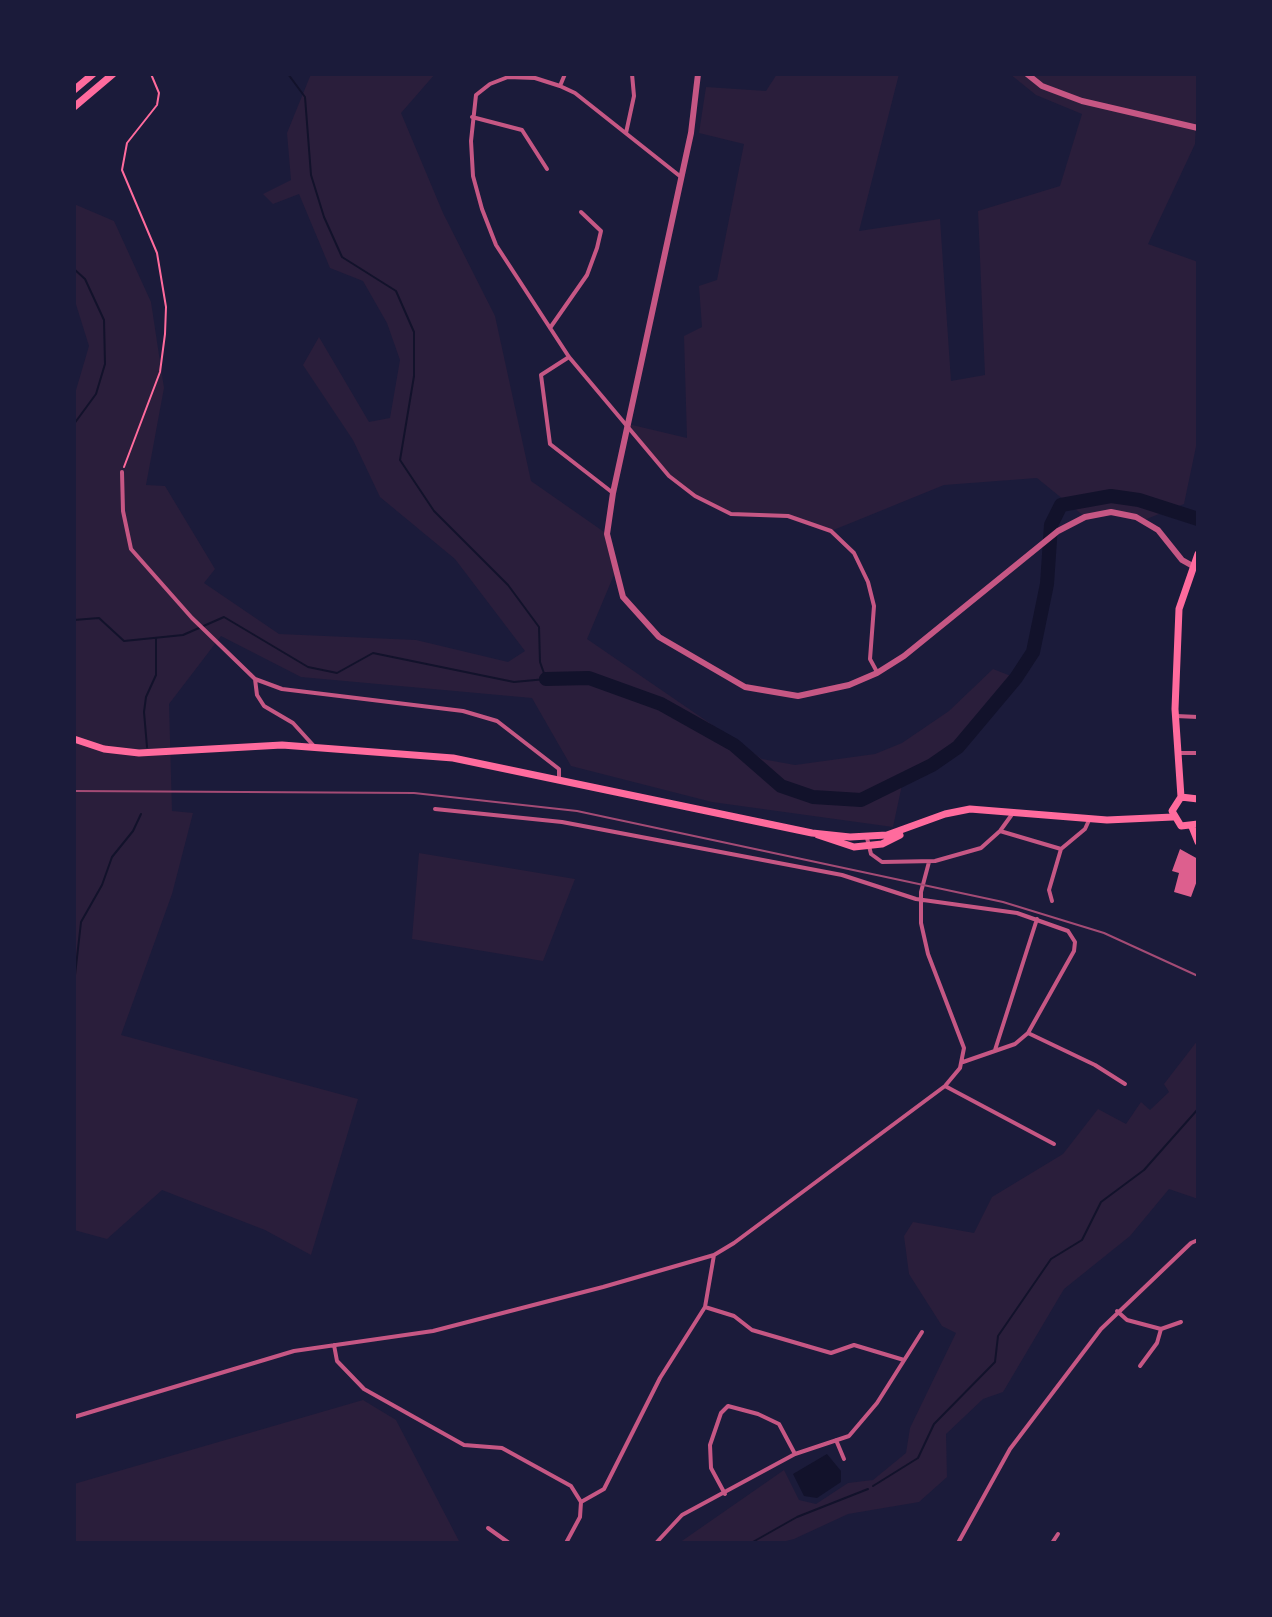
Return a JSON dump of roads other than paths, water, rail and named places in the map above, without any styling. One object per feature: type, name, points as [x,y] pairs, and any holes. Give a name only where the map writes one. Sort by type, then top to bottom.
[{"type":"main road","points":[[74,90],[93,74]]},
{"type":"main road","points":[[74,107],[113,74]]},
{"type":"main road","points":[[1198,554],[1195,567],[1187,578],[1179,609],[1175,716],[1181,797],[1174,805],[1173,817],[1181,826],[1195,826],[1198,842]]},
{"type":"main road","points":[[74,739],[104,749],[139,753],[252,745],[453,758],[812,833],[867,838],[959,811],[1014,811],[1090,818],[1173,817]]},
{"type":"main road","points":[[1181,797],[1198,799]]},
{"type":"main road","points":[[812,833],[841,845],[869,847],[895,838],[912,827]]},
{"type":"street","points":[[560,86],[565,74]]},
{"type":"street","points":[[626,133],[634,96],[632,74]]},
{"type":"street","points":[[698,74],[681,177],[613,493],[607,534],[623,597],[659,637],[745,687],[798,696],[847,686],[877,673],[904,656],[1058,531],[1085,517],[1125,513],[1150,524],[1195,567]]},
{"type":"street","points":[[1027,74],[1042,86],[1082,101],[1198,128]]},
{"type":"street","points":[[681,177],[575,93],[560,86],[535,78],[508,77],[490,84],[476,95],[472,117],[473,176],[482,209],[496,245],[569,357],[669,476],[695,496],[731,514],[788,516],[831,531],[854,553],[868,582],[874,606],[870,659],[877,673]]},
{"type":"street","points":[[472,117],[522,130],[547,169]]},
{"type":"street","points":[[550,328],[587,275],[597,248],[601,231],[581,212]]},
{"type":"street","points":[[569,357],[541,375],[550,444],[613,493]]},
{"type":"street","points":[[122,472],[123,511],[131,549],[192,618],[255,679],[282,689],[404,702],[486,718],[525,739],[559,769],[559,778]]},
{"type":"street","points":[[255,679],[257,695],[264,706],[293,723],[314,747]]},
{"type":"street","points":[[1175,716],[1198,717]]},
{"type":"street","points":[[1177,753],[1198,753]]},
{"type":"street","points":[[74,1417],[257,1361],[334,1345],[433,1331],[714,1255],[945,1086],[963,1062],[1019,1042],[1028,1033],[1075,946],[1068,931],[1037,919],[921,900],[842,875],[725,856],[591,827],[435,809]]},
{"type":"street","points":[[867,838],[872,856],[882,862],[929,862],[972,852],[1000,831],[1014,811]]},
{"type":"street","points":[[1052,901],[1049,890],[1061,849],[1085,829],[1090,818]]},
{"type":"street","points":[[1000,831],[1061,849]]},
{"type":"street","points":[[929,862],[921,892],[924,942],[963,1042],[963,1062]]},
{"type":"street","points":[[994,1052],[1037,919]]},
{"type":"street","points":[[1028,1033],[1095,1065],[1125,1084]]},
{"type":"street","points":[[945,1086],[1054,1144]]},
{"type":"street","points":[[958,1543],[1010,1449],[1117,1311],[1198,1239],[1198,1231]]},
{"type":"street","points":[[581,1502],[604,1489],[660,1378],[705,1307],[714,1255]]},
{"type":"street","points":[[705,1307],[734,1316],[752,1330],[831,1353],[854,1345],[904,1360]]},
{"type":"street","points":[[1117,1311],[1127,1320],[1161,1329],[1173,1328],[1181,1322]]},
{"type":"street","points":[[1140,1366],[1157,1343],[1161,1329]]},
{"type":"street","points":[[656,1543],[682,1515],[795,1454],[859,1429],[922,1332]]},
{"type":"street","points":[[334,1345],[337,1361],[364,1389],[464,1445],[502,1448],[571,1486],[581,1502],[580,1517],[566,1543]]},
{"type":"street","points":[[725,1494],[711,1468],[710,1445],[721,1413],[728,1406],[758,1414],[779,1424],[795,1454]]},
{"type":"street","points":[[836,1440],[844,1459]]},
{"type":"street","points":[[488,1528],[509,1543]]},
{"type":"street","points":[[1052,1543],[1058,1534]]},
{"type":"waterway","points":[[74,620],[99,618],[124,641],[183,635],[224,617],[308,667],[337,673],[373,653],[514,682],[546,679],[540,662],[539,627],[508,585],[434,511],[400,460],[414,376],[414,332],[396,291],[342,257],[324,217],[311,175],[305,97],[288,74]]},
{"type":"waterway","points":[[74,269],[85,279],[104,320],[105,364],[96,394],[74,424]]},
{"type":"waterway","points":[[546,679],[589,678],[661,704],[734,745],[781,786],[813,797],[861,800],[932,765],[958,747],[1016,678],[1033,652],[1047,584],[1051,525],[1061,505],[1111,496],[1139,500],[1198,519]]},
{"type":"waterway","points":[[147,747],[144,712],[146,697],[156,675],[156,639]]},
{"type":"waterway","points":[[74,984],[81,922],[102,885],[112,857],[133,831],[141,814]]},
{"type":"waterway","points":[[873,1486],[918,1458],[934,1424],[995,1362],[998,1336],[1051,1259],[1082,1240],[1101,1202],[1144,1170],[1198,1109]]},
{"type":"waterway","points":[[751,1543],[797,1517],[868,1489]]},
{"type":"waterway","points":[[720,1543],[739,1543]]},
{"type":"railway","points":[[74,791],[414,793],[577,811],[1003,902],[1104,933],[1198,976]]}]
